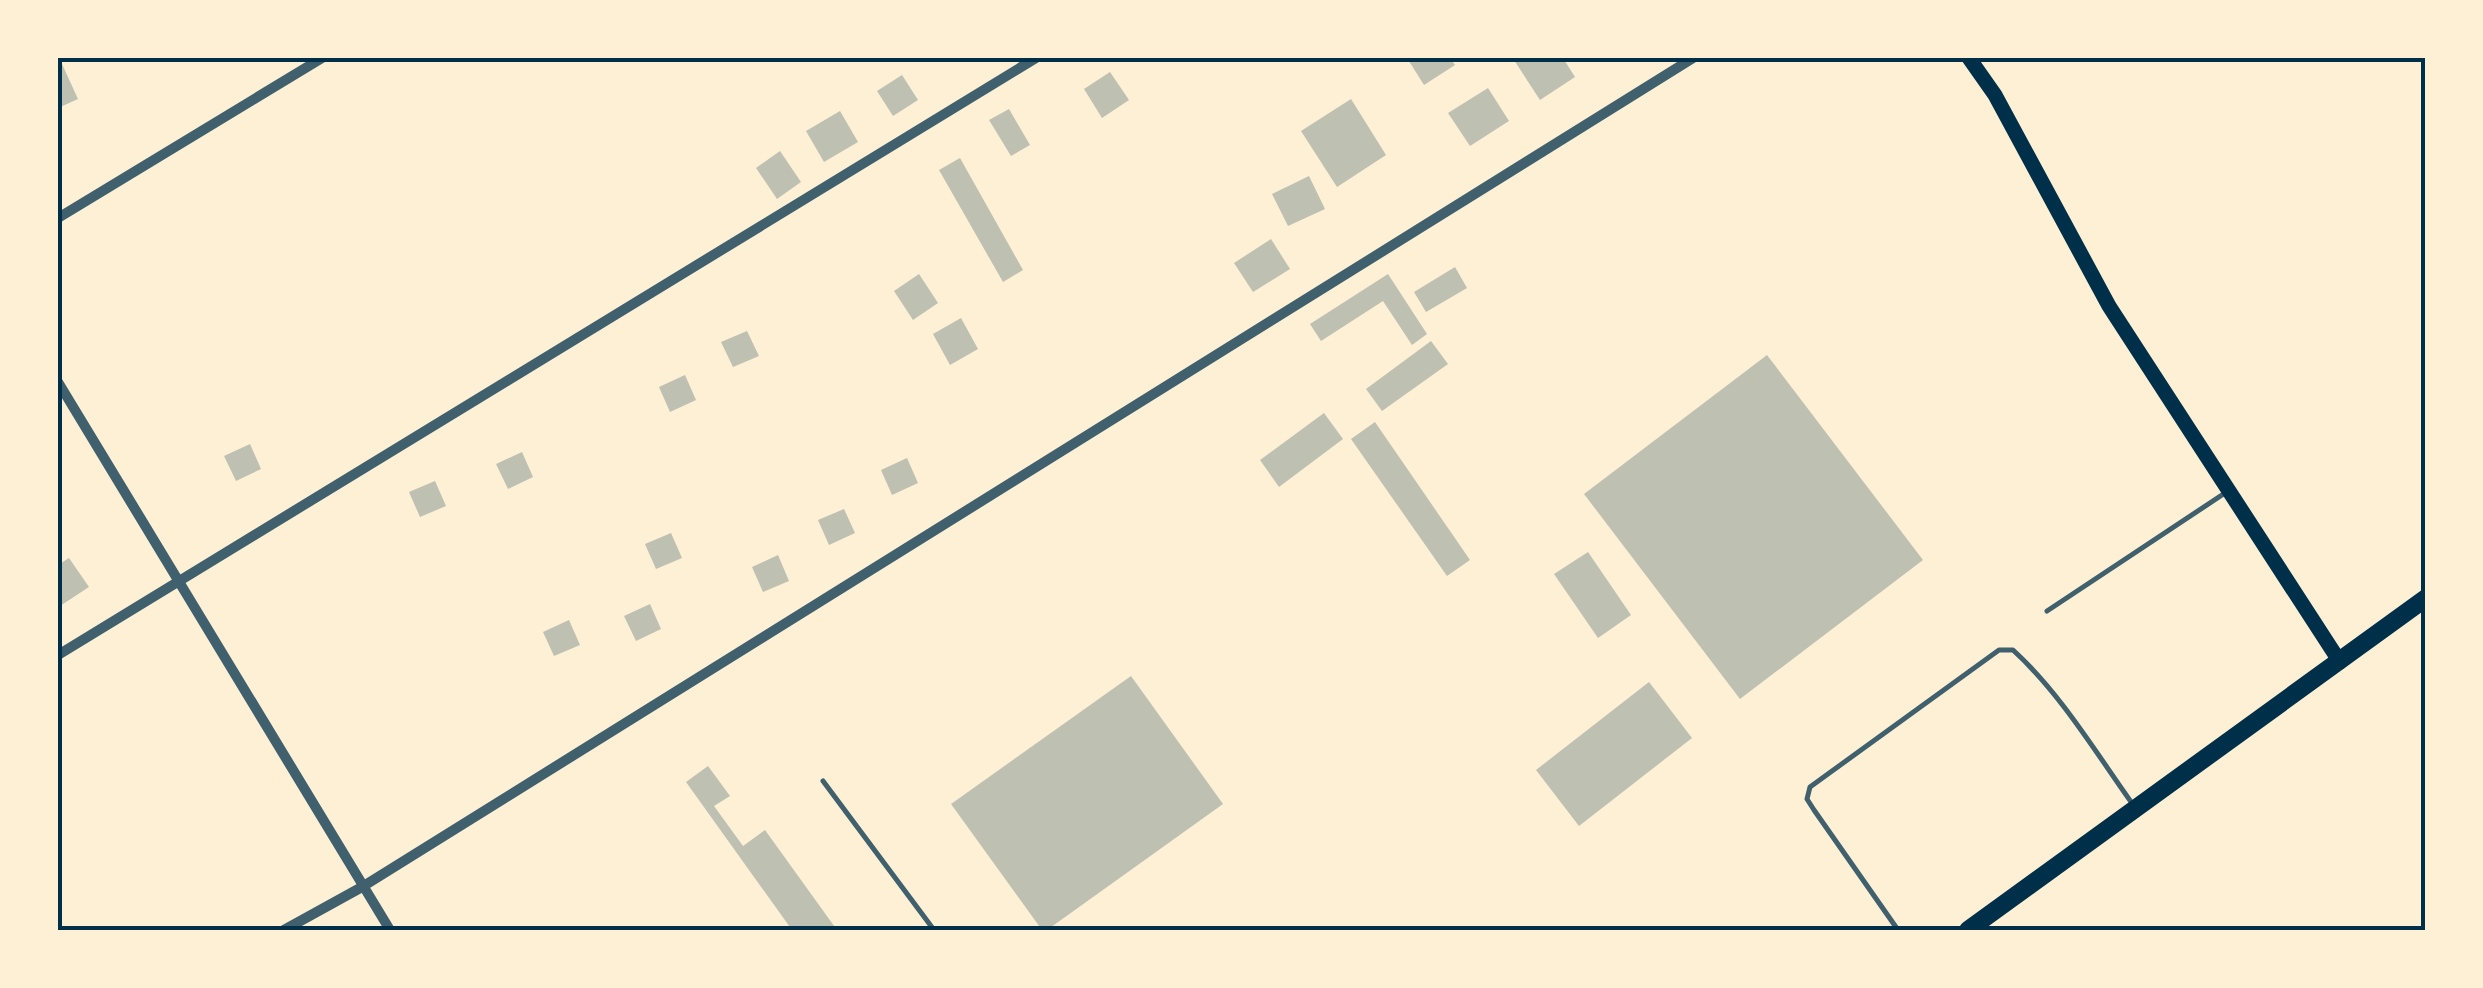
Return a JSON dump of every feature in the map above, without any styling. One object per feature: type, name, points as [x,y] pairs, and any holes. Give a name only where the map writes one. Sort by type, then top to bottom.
[{"type":"highway","points":[[1968,930],[2426,598]]},
{"type":"main road","points":[[1970,58],[1995,95],[2109,306],[2340,662]]},
{"type":"street","points":[[58,218],[322,58]]},
{"type":"street","points":[[58,655],[1036,58]]},
{"type":"street","points":[[284,930],[362,887],[1692,58]]},
{"type":"street","points":[[58,382],[390,930]]},
{"type":"lane","points":[[2047,610],[2230,489]]},
{"type":"lane","points":[[1898,930],[1807,799],[1810,787],[2000,650],[2013,650],[2058,699],[2136,810]]},
{"type":"lane","points":[[823,781],[934,930]]},
{"type":"building","points":[[1407,58],[1450,58],[1455,65],[1424,85]]},
{"type":"building","points":[[1563,58],[1575,77],[1540,100],[1514,60]]},
{"type":"building","points":[[62,64],[78,99],[58,108],[58,66]]},
{"type":"building","points":[[1110,72],[1129,100],[1102,118],[1084,89]]},
{"type":"building","points":[[902,75],[918,100],[893,116],[877,91]]},
{"type":"building","points":[[1488,88],[1509,121],[1470,146],[1448,113]]},
{"type":"building","points":[[1351,99],[1386,155],[1337,187],[1301,131]]},
{"type":"building","points":[[1009,109],[1030,145],[1011,156],[989,120]]},
{"type":"building","points":[[840,111],[858,142],[824,162],[806,131]]},
{"type":"building","points":[[780,151],[801,182],[777,199],[756,168]]},
{"type":"building","points":[[960,158],[1023,270],[1003,282],[939,170]]},
{"type":"building","points":[[1309,176],[1325,209],[1288,226],[1272,194]]},
{"type":"building","points":[[1271,239],[1290,269],[1253,292],[1234,263]]},
{"type":"building","points":[[1455,267],[1467,288],[1426,312],[1414,292]]},
{"type":"building","points":[[919,274],[938,303],[913,320],[894,291]]},
{"type":"building","points":[[1388,274],[1427,334],[1412,345],[1383,301],[1321,341],[1310,324]]},
{"type":"building","points":[[961,318],[978,349],[950,365],[933,334]]},
{"type":"building","points":[[747,331],[759,356],[733,367],[721,342]]},
{"type":"building","points":[[1431,341],[1448,364],[1382,411],[1366,389]]},
{"type":"building","points":[[1767,355],[1923,560],[1740,699],[1584,494]]},
{"type":"building","points":[[685,375],[696,400],[670,412],[659,387]]},
{"type":"building","points":[[1324,413],[1343,439],[1279,487],[1260,460]]},
{"type":"building","points":[[1375,422],[1470,560],[1447,576],[1351,439]]},
{"type":"building","points":[[250,444],[261,469],[236,481],[224,456]]},
{"type":"building","points":[[522,452],[533,477],[508,489],[496,464]]},
{"type":"building","points":[[907,458],[918,483],[892,495],[881,470]]},
{"type":"building","points":[[435,481],[446,506],[420,517],[409,492]]},
{"type":"building","points":[[844,509],[855,533],[829,545],[818,520]]},
{"type":"building","points":[[671,533],[682,558],[656,569],[645,544]]},
{"type":"building","points":[[1588,552],[1631,615],[1598,638],[1554,574]]},
{"type":"building","points":[[778,555],[789,581],[763,592],[752,567]]},
{"type":"building","points":[[69,558],[89,587],[60,606],[58,565]]},
{"type":"building","points":[[650,604],[661,629],[636,641],[624,616]]},
{"type":"building","points":[[569,620],[580,645],[554,656],[543,632]]},
{"type":"building","points":[[1131,676],[1223,804],[1042,930],[951,804]]},
{"type":"building","points":[[1649,682],[1692,738],[1579,826],[1536,770]]},
{"type":"building","points":[[708,766],[730,796],[714,806],[743,846],[765,830],[837,930],[792,930],[686,782]]}]
